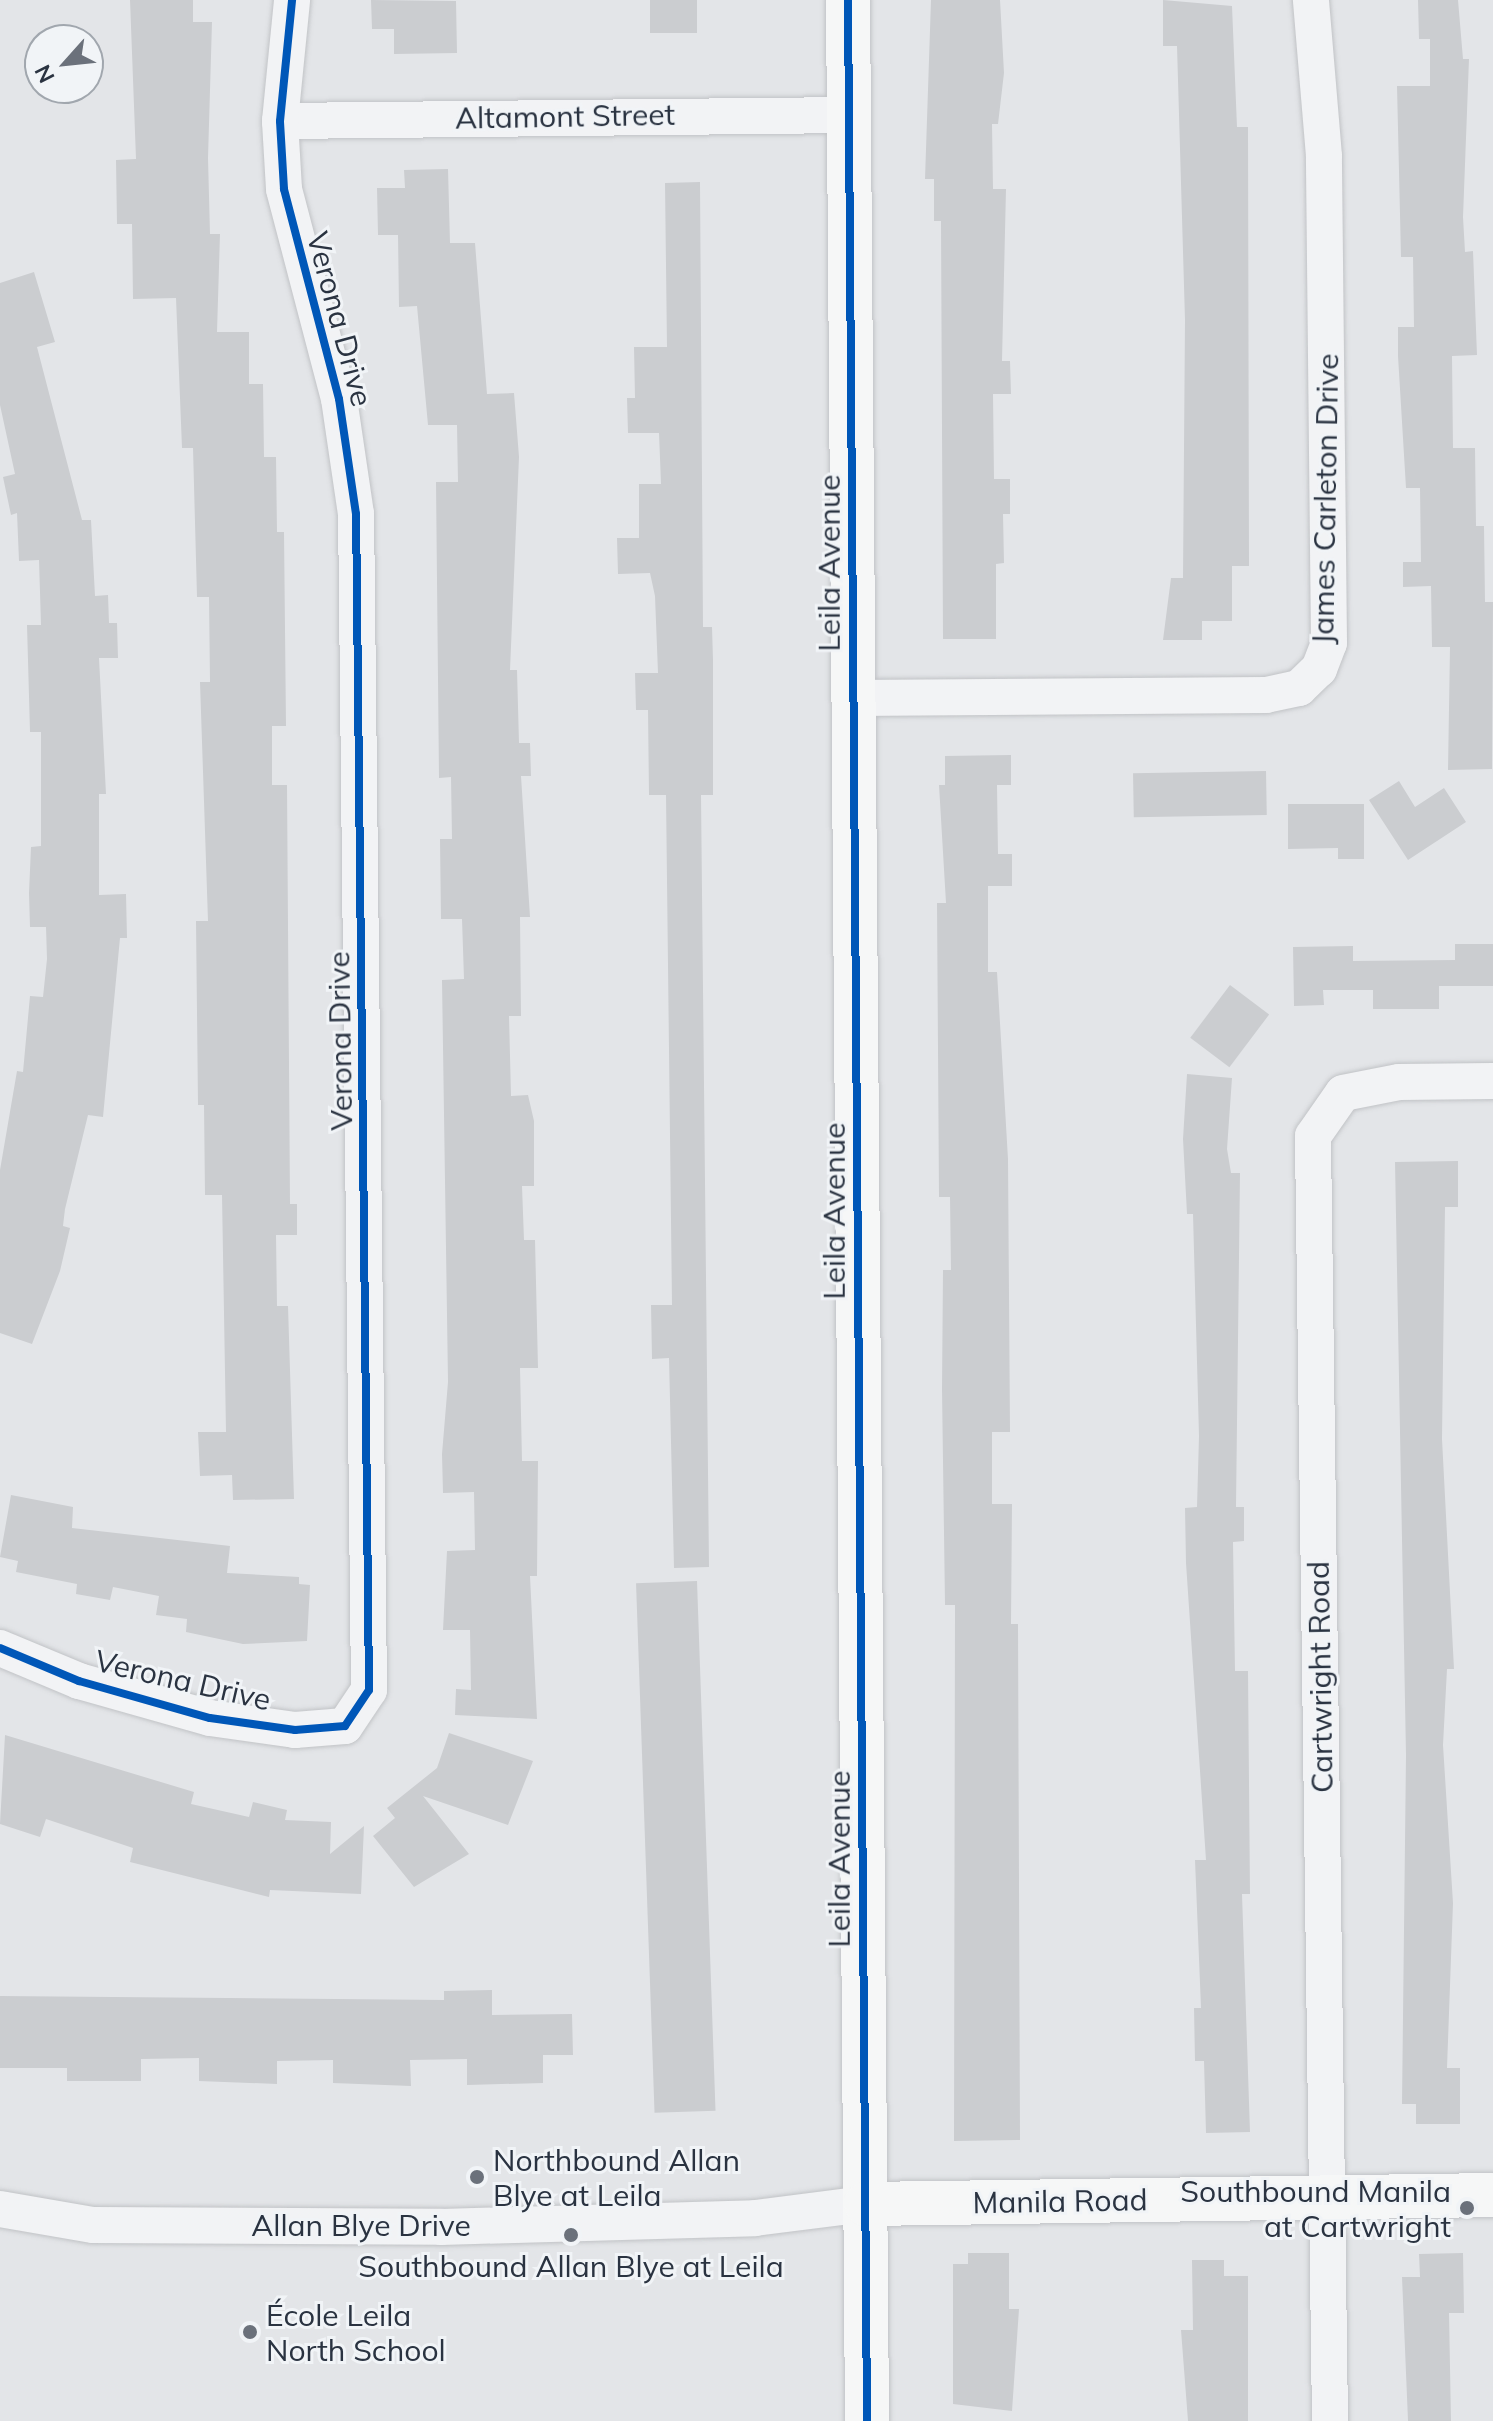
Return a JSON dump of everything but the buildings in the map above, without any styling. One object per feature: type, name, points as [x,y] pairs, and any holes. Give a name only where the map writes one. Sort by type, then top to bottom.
[{"type":"street","name":"Verona Drive","points":[[0,1648],[79,1681],[210,1718],[295,1730],[345,1726],[369,1690],[356,514],[339,399],[293,240],[280,121],[292,0]]},
{"type":"street","name":"Leila Avenue","points":[[848,0],[867,2421]]},
{"type":"street","name":"James Carleton Drive","points":[[854,698],[1266,695],[1299,688],[1319,669],[1329,643],[1324,156],[1311,0]]},
{"type":"street","name":"Altamont Street","points":[[280,121],[849,115]]},
{"type":"street","name":"Cartwright Road","points":[[1330,2421],[1313,1136],[1343,1093],[1399,1082],[1493,1081]]},
{"type":"street","name":"Manila Road","points":[[866,2204],[1493,2195]]},
{"type":"street","name":"Allan Blye Drive","points":[[0,2209],[93,2225],[441,2227],[755,2218],[866,2204]]},
{"type":"cycle path","points":[[0,1648],[79,1681],[210,1718],[295,1730],[345,1726],[369,1690],[356,514],[339,399],[284,189],[280,121],[292,0]]},
{"type":"cycle path","points":[[848,0],[867,2421]]},
{"type":"place","name":"Northbound Allan Blye at Leila","points":[[477,2177]]},
{"type":"place","name":"Southbound Manila at Cartwright","points":[[1467,2208]]},
{"type":"place","name":"Southbound Allan Blye at Leila","points":[[571,2235]]},
{"type":"place","name":"École Leila North School","points":[[250,2332]]}]
